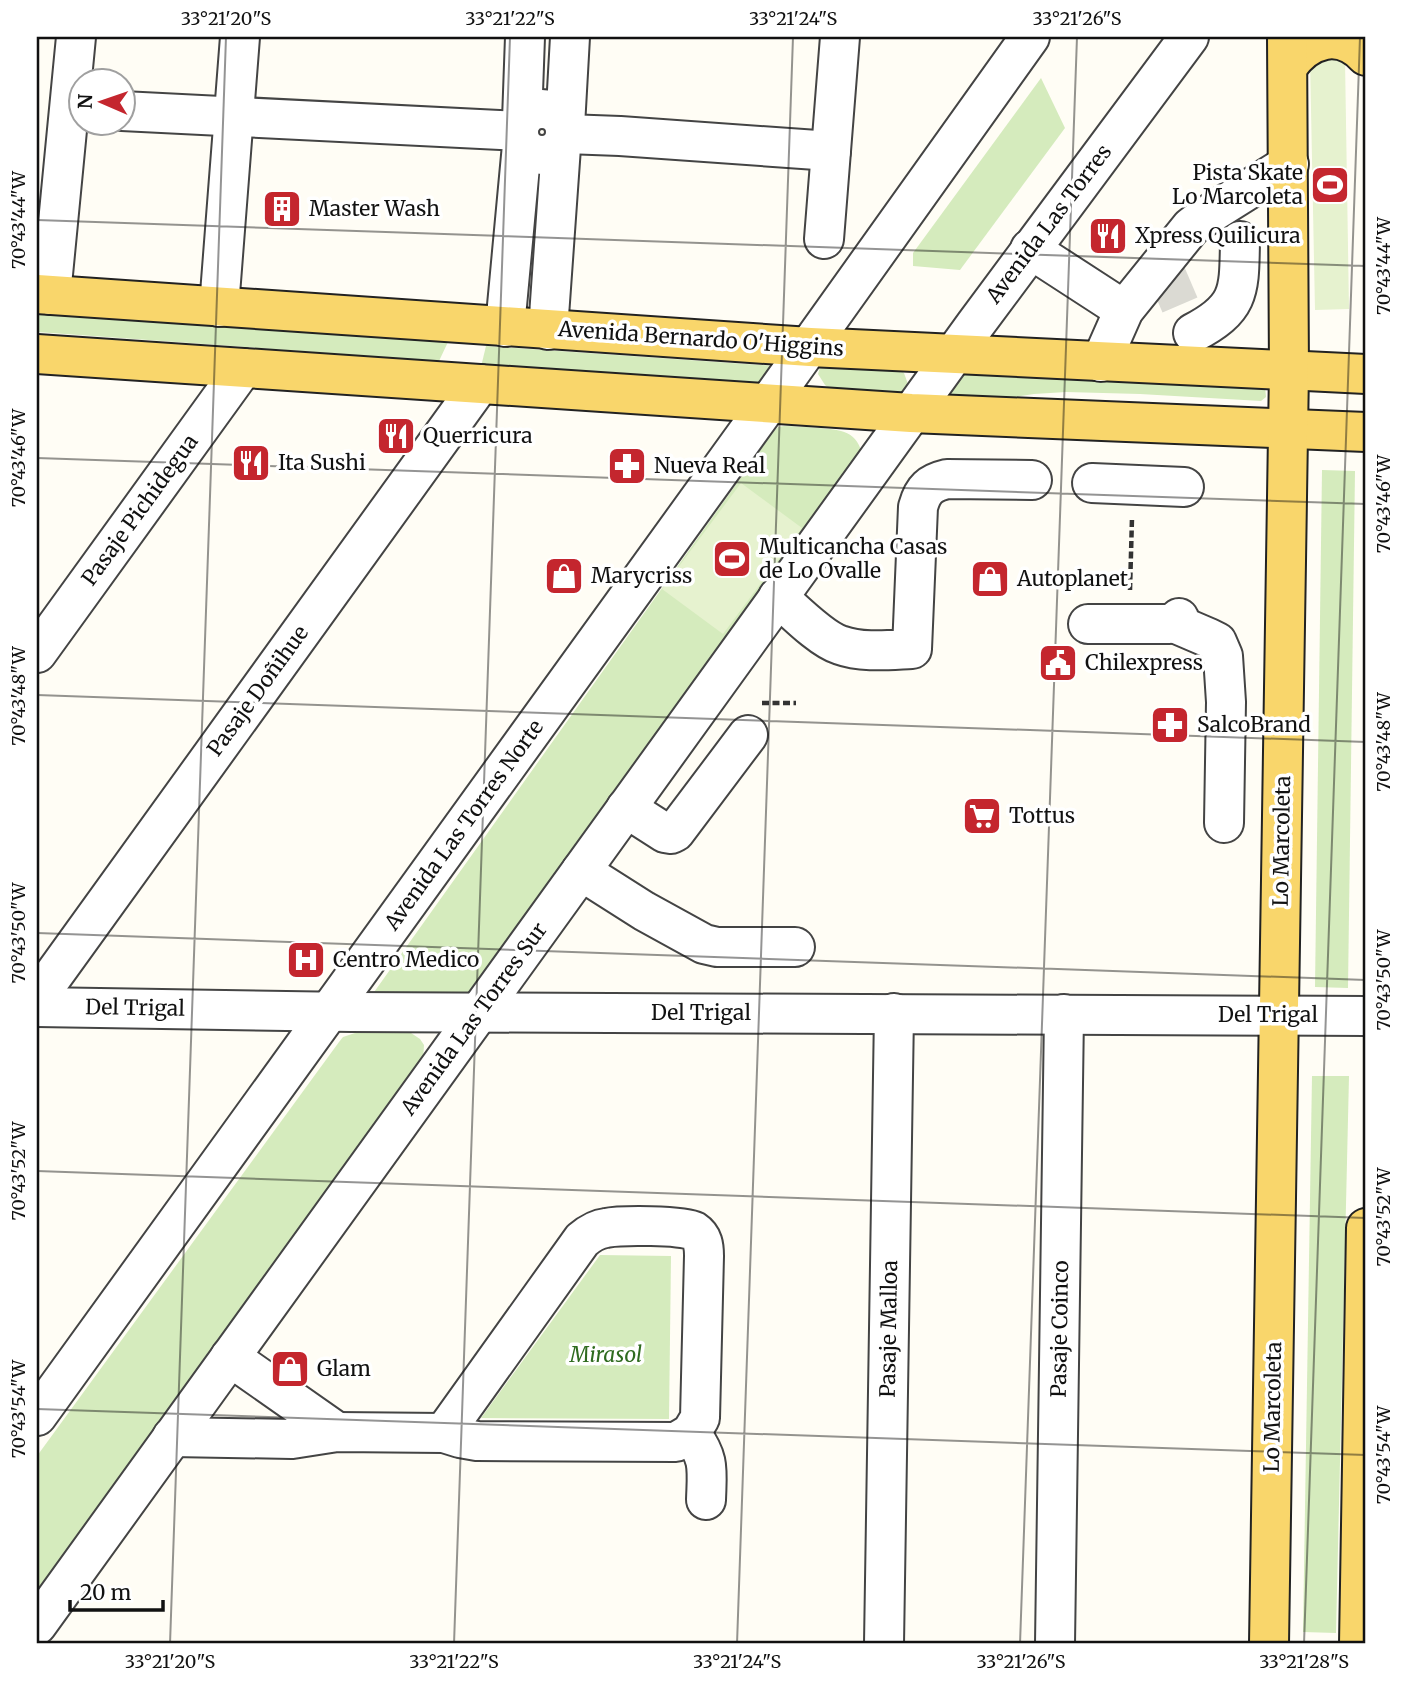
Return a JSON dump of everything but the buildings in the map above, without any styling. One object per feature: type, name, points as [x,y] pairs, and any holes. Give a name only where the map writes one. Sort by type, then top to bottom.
[{"type":"main road","points":[[1288,51],[1300,51],[1323,40],[1342,41],[1359,48],[1366,56]]},
{"type":"main road","name":"Lo Marcoleta","points":[[1269,1644],[1289,370],[1288,51]]},
{"type":"main road","name":"Avenida Bernardo O'Higgins","points":[[44,295],[810,347],[1101,362],[1194,337],[1289,370],[1366,374]]},
{"type":"main road","points":[[256,369],[275,357],[277,328],[271,310]]},
{"type":"main road","points":[[37,354],[911,413],[1366,432]]},
{"type":"main road","points":[[1359,1644],[1366,1228]]},
{"type":"street","points":[[76,37],[76,66]]},
{"type":"street","points":[[219,307],[240,37]]},
{"type":"street","points":[[505,327],[521,132],[525,37]]},
{"type":"street","points":[[548,330],[570,37]]},
{"type":"street","points":[[824,239],[840,37]]},
{"type":"street","points":[[768,404],[1030,37]]},
{"type":"street","name":"Avenida Las Torres","points":[[911,413],[1189,37]]},
{"type":"street","points":[[136,112],[521,132]]},
{"type":"street","points":[[521,132],[533,154],[540,156],[555,152],[564,136]]},
{"type":"street","points":[[44,295],[47,239],[69,136]]},
{"type":"street","points":[[564,136],[620,136],[831,151]]},
{"type":"street","points":[[1101,362],[1124,310],[1164,266],[1191,227],[1289,164]]},
{"type":"street","points":[[1200,220],[1288,266]]},
{"type":"street","points":[[1194,337],[1227,309],[1235,296],[1239,278],[1240,241]]},
{"type":"street","points":[[1030,249],[1124,310]]},
{"type":"street","name":"Pasaje Pichidegua","points":[[37,653],[256,369]]},
{"type":"street","name":"Pasaje Doñihue","points":[[37,998],[480,384]]},
{"type":"street","name":"Avenida Las Torres Norte","points":[[37,1416],[768,404]]},
{"type":"street","name":"Avenida Las Torres Sur","points":[[37,1625],[911,413]]},
{"type":"street","points":[[778,597],[828,640],[838,645],[863,649],[912,649],[918,507],[927,487],[947,479],[1032,480]]},
{"type":"street","points":[[1091,483],[1184,487]]},
{"type":"street","points":[[1088,624],[1177,621],[1217,642],[1223,656],[1226,702],[1224,823],[1235,704],[1233,620]]},
{"type":"street","points":[[626,808],[665,832],[675,832],[748,735]]},
{"type":"street","points":[[581,871],[643,911],[704,944],[717,947],[795,947]]},
{"type":"street","name":"Del Trigal","points":[[37,1007],[1366,1016]]},
{"type":"street","name":"Pasaje Malloa","points":[[884,1644],[894,1013]]},
{"type":"street","name":"Pasaje Coinco","points":[[1055,1644],[1064,1014]]},
{"type":"street","points":[[172,1437],[292,1439],[337,1432],[444,1433],[477,1441],[676,1442],[691,1433],[700,1418],[704,1245],[699,1236],[687,1228],[617,1227],[593,1232],[582,1240],[444,1433]]},
{"type":"street","points":[[230,1357],[337,1432]]},
{"type":"street","points":[[691,1433],[706,1459],[706,1500]]},
{"type":"path","points":[[1128,624],[1133,485]]},
{"type":"path","points":[[720,677],[754,703],[796,703]]},
{"type":"green space","name":"Pista Skate Lo Marcoleta","points":[[1316,50],[1345,60],[1349,309],[1315,310],[1310,59]]},
{"type":"green space","points":[[1041,78],[1065,128],[960,270],[913,266],[913,253]]},
{"type":"green space","points":[[37,310],[448,342],[439,361],[37,332]]},
{"type":"green space","points":[[486,346],[775,366],[756,390],[479,375]]},
{"type":"green space","points":[[820,367],[899,369],[904,373],[909,387],[903,395],[830,389],[818,374]]},
{"type":"green space","points":[[966,372],[1265,386],[1266,397],[1261,401],[1066,392],[996,400],[947,396],[956,381]]},
{"type":"green space","points":[[784,426],[847,433],[857,442],[863,458],[470,998],[372,995],[774,431]]},
{"type":"green space","points":[[1322,470],[1355,471],[1348,988],[1315,987]]},
{"type":"green space","name":"Multicancha Casas de Lo Ovalle","points":[[741,483],[802,528],[723,634],[662,589]]},
{"type":"green space","points":[[358,1032],[411,1033],[424,1045],[423,1060],[37,1601],[37,1456],[339,1042],[343,1037]]},
{"type":"green space","points":[[1312,1076],[1349,1076],[1336,1633],[1303,1632]]},
{"type":"green space","name":"Mirasol","points":[[600,1255],[671,1256],[669,1419],[481,1418]]},
{"type":"tunnel","points":[[1165,270],[1183,312]]},
{"type":"place","name":"Pista Skate Lo Marcoleta","points":[[1330,185]]},
{"type":"place","name":"Master Wash","points":[[282,209]]},
{"type":"place","name":"Xpress Quilicura","points":[[1108,236]]},
{"type":"place","name":"Querricura","points":[[396,436]]},
{"type":"place","name":"Ita Sushi","points":[[251,463]]},
{"type":"place","name":"Nueva Real","points":[[627,466]]},
{"type":"place","name":"Multicancha Casas de Lo Ovalle","points":[[732,559]]},
{"type":"place","name":"Marycriss","points":[[564,576]]},
{"type":"place","name":"Autoplanet","points":[[990,579]]},
{"type":"place","name":"Chilexpress","points":[[1058,663]]},
{"type":"place","name":"SalcoBrand","points":[[1170,725]]},
{"type":"place","name":"Tottus","points":[[982,816]]},
{"type":"place","name":"Centro Medico","points":[[306,960]]},
{"type":"place","name":"Glam","points":[[290,1369]]}]
